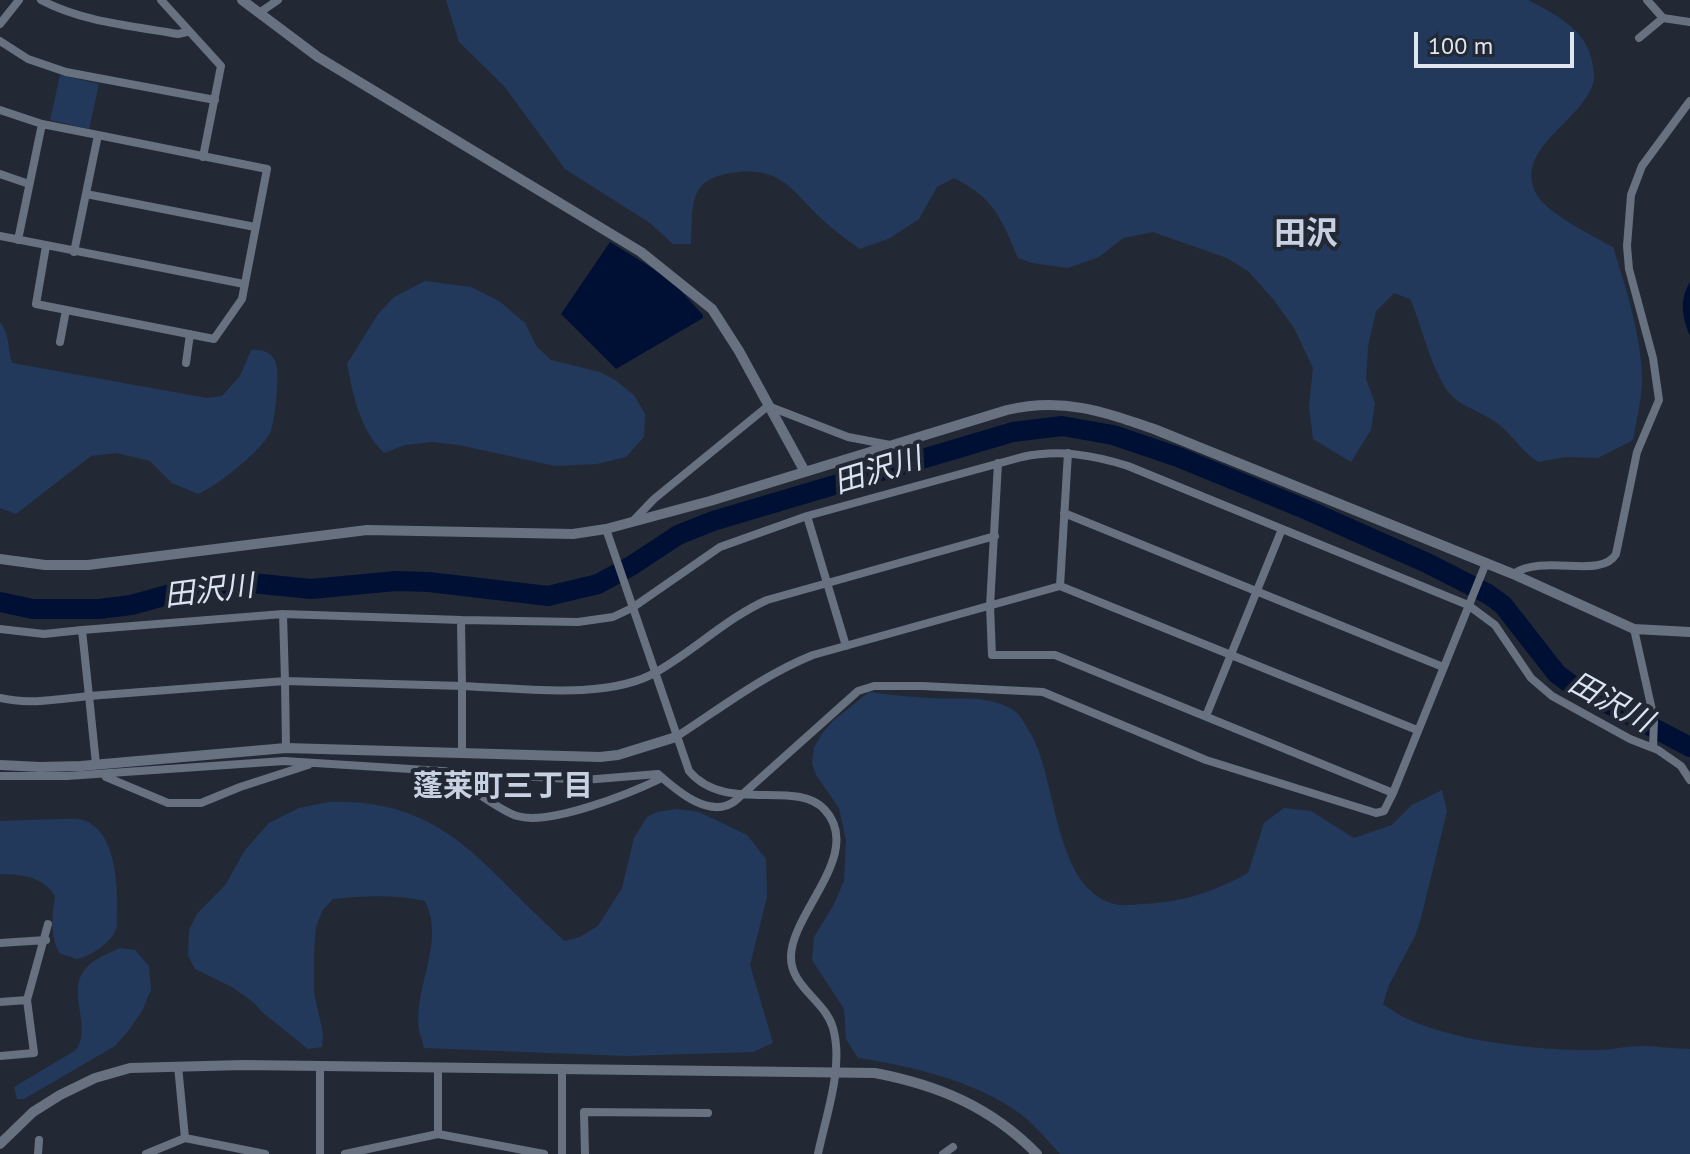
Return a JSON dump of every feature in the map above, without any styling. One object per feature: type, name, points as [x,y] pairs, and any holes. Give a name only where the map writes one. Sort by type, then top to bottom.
[{"type":"street","points":[[0,24],[19,0]]},
{"type":"street","points":[[41,0],[60,10],[85,16],[178,34],[187,32]]},
{"type":"street","points":[[161,0],[221,66],[203,157]]},
{"type":"street","points":[[242,0],[318,57],[666,270],[712,309],[804,470]]},
{"type":"street","points":[[259,13],[278,0]]},
{"type":"street","points":[[1647,0],[1663,18],[1690,22]]},
{"type":"street","points":[[1639,38],[1663,18]]},
{"type":"street","points":[[0,41],[28,59],[66,72],[215,100]]},
{"type":"street","points":[[1513,574],[1542,564],[1600,566],[1613,560],[1616,554],[1637,452],[1659,400],[1653,358],[1629,269],[1627,246],[1631,195],[1642,166],[1690,101]]},
{"type":"street","points":[[0,110],[42,124],[267,169],[242,299],[214,339],[36,304],[46,246]]},
{"type":"street","points":[[18,240],[42,124]]},
{"type":"street","points":[[74,252],[98,135]]},
{"type":"street","points":[[0,174],[29,184]]},
{"type":"street","points":[[86,194],[255,227]]},
{"type":"street","points":[[0,236],[244,284]]},
{"type":"street","points":[[60,342],[66,310]]},
{"type":"street","points":[[186,363],[190,334]]},
{"type":"street","points":[[0,559],[77,566],[367,530],[573,534],[606,529],[710,501],[804,470],[1031,404],[1105,412],[1513,574],[1634,629],[1690,632]]},
{"type":"street","points":[[768,406],[848,437],[891,445]]},
{"type":"street","points":[[632,522],[654,499],[768,406]]},
{"type":"street","points":[[1060,586],[1068,453]]},
{"type":"street","points":[[0,629],[44,634],[283,614],[595,621],[632,608],[720,547],[807,516],[1034,454],[1068,453],[1128,466],[1468,605],[1495,625],[1531,678],[1552,696],[1620,734],[1654,743],[1681,766],[1690,780]]},
{"type":"street","points":[[998,463],[990,606],[992,655],[1055,655],[1393,793]]},
{"type":"street","points":[[1064,513],[1443,667]]},
{"type":"street","points":[[807,516],[846,646]]},
{"type":"street","points":[[606,529],[689,771],[698,781],[722,793],[808,800],[819,805],[832,820],[834,854],[826,881],[801,919],[790,959],[805,991],[824,1009],[832,1026],[835,1071],[818,1154]]},
{"type":"street","points":[[1206,716],[1282,529]]},
{"type":"street","points":[[0,698],[10,701],[52,700],[285,681],[592,690],[656,673],[750,608],[800,589],[995,536]]},
{"type":"street","points":[[0,776],[284,761],[584,780],[658,774],[682,794],[712,806],[729,806],[836,708],[858,691],[874,686],[1043,692],[1206,760],[1376,813],[1384,811],[1393,793],[1486,563]]},
{"type":"street","points":[[0,765],[98,769],[286,748],[618,755],[676,737],[781,668],[813,655],[1060,586],[1417,730]]},
{"type":"street","points":[[283,614],[286,748]]},
{"type":"street","points":[[461,620],[462,753]]},
{"type":"street","points":[[1634,629],[1654,719],[1654,743]]},
{"type":"street","points":[[82,630],[98,769]]},
{"type":"street","points":[[98,769],[168,803],[201,803],[312,763]]},
{"type":"street","points":[[447,772],[515,816],[530,818],[561,815],[662,778]]},
{"type":"street","points":[[0,1056],[34,1053],[27,1000],[48,924]]},
{"type":"street","points":[[0,943],[46,940]]},
{"type":"street","points":[[0,1002],[27,1000]]},
{"type":"street","points":[[178,1066],[185,1138]]},
{"type":"street","points":[[320,1066],[320,1154]]},
{"type":"street","points":[[438,1067],[438,1134]]},
{"type":"street","points":[[0,1144],[33,1112],[95,1078],[130,1068],[562,1068],[875,1073],[938,1089],[998,1119],[1037,1154]]},
{"type":"street","points":[[562,1068],[562,1154]]},
{"type":"street","points":[[585,1154],[584,1112],[708,1113]]},
{"type":"street","points":[[345,1154],[438,1134],[544,1154]]},
{"type":"street","points":[[146,1154],[185,1138],[265,1154]]},
{"type":"street","points":[[38,1154],[39,1140]]},
{"type":"street","points":[[943,1154],[953,1147]]},
{"type":"shaded area","points":[[446,0],[1528,0],[1559,17],[1577,32],[1592,62],[1594,80],[1588,95],[1541,149],[1534,163],[1532,178],[1537,195],[1551,210],[1613,247],[1633,315],[1642,367],[1633,440],[1598,458],[1566,457],[1538,462],[1496,422],[1453,397],[1439,377],[1410,299],[1394,293],[1376,311],[1368,347],[1366,379],[1375,403],[1371,430],[1351,462],[1313,439],[1309,406],[1313,368],[1294,328],[1249,272],[1227,258],[1153,232],[1123,238],[1099,257],[1068,268],[1032,263],[1018,258],[1001,221],[988,202],[954,178],[937,187],[919,219],[890,238],[860,249],[829,226],[775,177],[763,173],[731,173],[706,182],[699,189],[693,207],[691,244],[673,244],[650,223],[565,169],[504,86],[459,42]]},
{"type":"shaded area","points":[[60,75],[99,84],[89,129],[50,120]]},
{"type":"shaded area","points":[[610,242],[670,279],[703,315],[703,318],[616,369],[561,314]]},
{"type":"shaded area","points":[[425,281],[471,287],[499,301],[525,323],[537,347],[551,360],[600,372],[615,380],[634,395],[645,414],[644,437],[626,457],[597,464],[555,466],[432,442],[405,445],[384,453],[363,423],[347,364],[378,314],[394,297]]},
{"type":"shaded area","points":[[1690,282],[1690,336],[1683,308],[1684,295]]},
{"type":"shaded area","points":[[0,322],[7,336],[12,363],[207,398],[222,396],[240,376],[251,350],[266,352],[274,360],[277,370],[274,419],[270,433],[238,467],[198,494],[172,483],[150,461],[117,453],[91,456],[16,514],[0,508]]},
{"type":"shaded area","points":[[869,692],[983,700],[1015,712],[1038,750],[1068,856],[1080,879],[1097,896],[1119,905],[1185,898],[1223,886],[1248,873],[1264,823],[1284,808],[1311,811],[1354,838],[1392,825],[1412,805],[1442,790],[1447,811],[1421,918],[1383,1004],[1403,1017],[1428,1027],[1516,1046],[1574,1050],[1641,1046],[1690,1049],[1690,1154],[1060,1154],[1013,1109],[972,1087],[902,1066],[858,1058],[846,1039],[844,1009],[812,960],[814,937],[844,881],[846,840],[839,808],[816,775],[812,763],[814,747],[823,732]]},
{"type":"shaded area","points":[[328,802],[370,804],[405,812],[435,826],[486,865],[565,941],[580,937],[598,926],[622,888],[634,838],[647,817],[677,809],[699,812],[747,835],[766,859],[767,897],[750,965],[773,1043],[753,1052],[626,1056],[424,1048],[418,1014],[431,949],[431,917],[425,901],[379,896],[333,899],[322,911],[316,927],[314,993],[323,1033],[322,1047],[308,1049],[232,987],[195,969],[188,956],[189,930],[197,914],[226,884],[245,850],[269,823],[299,808]]},
{"type":"shaded area","points":[[80,819],[94,826],[108,846],[115,872],[116,929],[100,948],[77,959],[59,953],[56,946],[52,925],[55,896],[50,890],[31,878],[0,874],[0,821]]},
{"type":"shaded area","points":[[120,948],[135,950],[149,966],[151,990],[142,1011],[115,1046],[24,1099],[17,1099],[14,1087],[76,1050],[82,1030],[78,998],[80,977],[93,962]]},
{"type":"waterway","name":"田沢川","points":[[0,602],[33,609],[99,609],[131,605],[200,586],[242,582],[311,589],[396,581],[429,582],[548,596],[598,584],[678,535],[713,521],[1013,432],[1062,426],[1113,435],[1178,457],[1305,509],[1427,563],[1488,594],[1503,605],[1557,674],[1572,685],[1690,747]]},
{"type":"district","name":"田沢","points":[[1306,235]]},
{"type":"district","name":"蓬莱町三丁目","points":[[503,787]]}]
